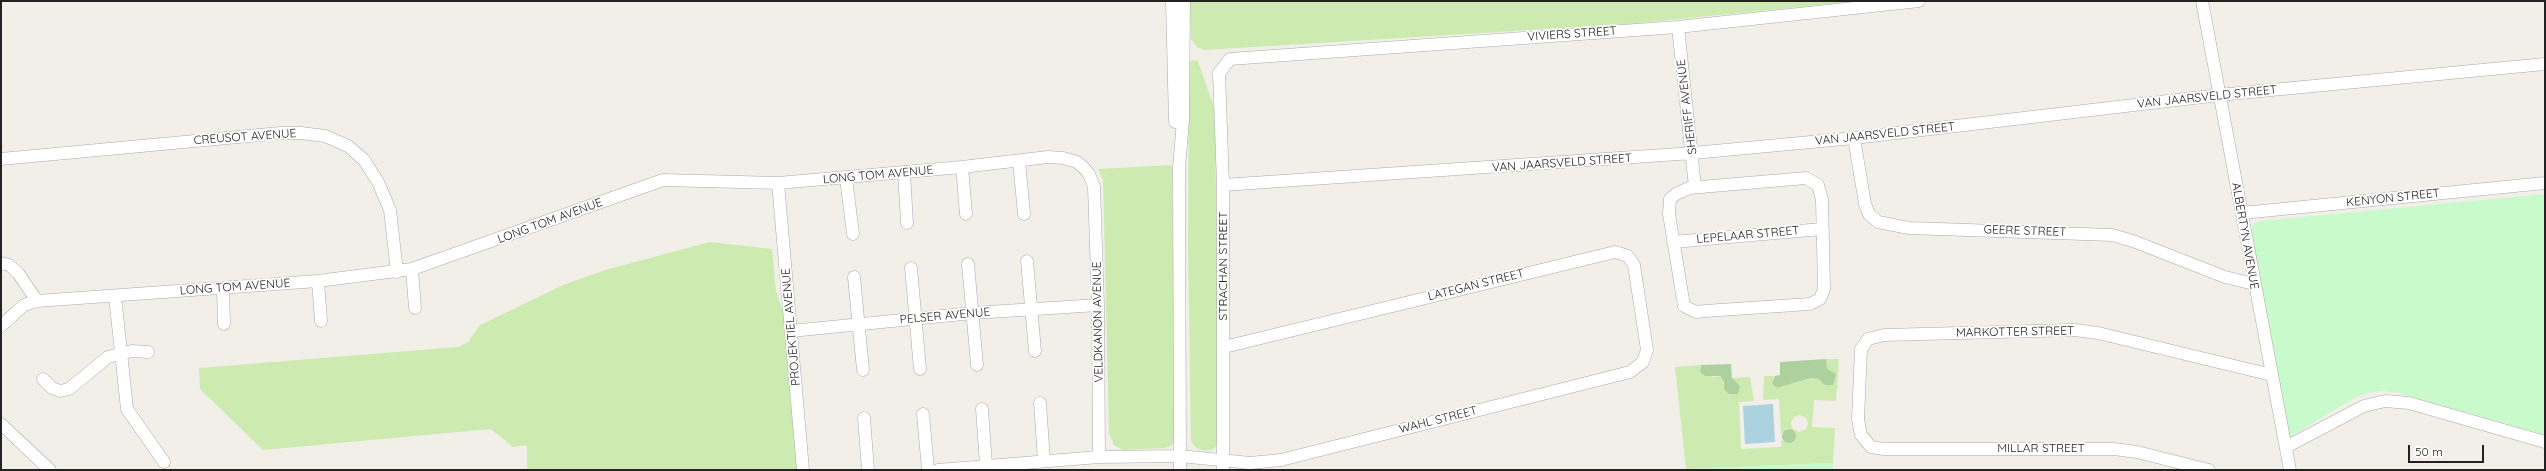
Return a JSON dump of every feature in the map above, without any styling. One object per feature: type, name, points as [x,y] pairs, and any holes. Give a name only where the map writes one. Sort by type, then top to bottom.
[{"type":"street","points":[[1172,1],[1175,133],[1179,154]]},
{"type":"street","points":[[1180,470],[1179,154],[1182,135],[1184,1]]},
{"type":"street","name":"VIVIERS STREET","points":[[1225,63],[1236,57],[1678,26],[1919,1]]},
{"type":"street","name":"ALBERTYN AVENUE","points":[[2202,1],[2290,470]]},
{"type":"street","name":"SHERIFF AVENUE","points":[[1678,26],[1693,153],[1695,187]]},
{"type":"street","name":"STRACHAN STREET","points":[[1223,465],[1223,186],[1220,73],[1225,63]]},
{"type":"street","name":"VAN JAARSVELD STREET","points":[[1223,186],[1693,153],[1854,138],[2219,95],[2545,64]]},
{"type":"street","name":"CREUSOT AVENUE","points":[[1,159],[281,133],[301,133],[325,136],[348,146],[364,160],[378,182],[390,210],[397,272]]},
{"type":"street","name":"GEERE STREET","points":[[1854,138],[1865,204],[1869,214],[1878,222],[1909,228],[2112,235],[2133,241],[2225,277],[2254,284]]},
{"type":"street","name":"LONG TOM AVENUE","points":[[1,326],[24,305],[36,301],[318,281],[412,269],[498,240],[657,181],[672,180],[778,183],[962,168],[1048,157],[1077,162],[1089,174],[1094,187]]},
{"type":"street","points":[[1019,161],[1024,214]]},
{"type":"street","points":[[962,168],[966,214]]},
{"type":"street","points":[[904,172],[907,223]]},
{"type":"street","points":[[846,178],[853,234]]},
{"type":"street","points":[[1811,180],[1820,189],[1824,289],[1820,299],[1810,304],[1705,312],[1690,310],[1684,306],[1681,298],[1669,214],[1670,199],[1684,190],[1695,187],[1811,180]]},
{"type":"street","name":"PROJEKTIEL AVENUE","points":[[778,183],[803,470]]},
{"type":"street","name":"KENYON STREET","points":[[2242,213],[2545,183]]},
{"type":"street","name":"VELDKANON AVENUE","points":[[1094,187],[1098,305],[1099,457]]},
{"type":"street","name":"LEPELAAR STREET","points":[[1673,242],[1822,229]]},
{"type":"street","name":"LATEGAN STREET","points":[[1224,347],[1615,252],[1628,256],[1634,265],[1647,342],[1646,356]]},
{"type":"street","points":[[1027,261],[1030,309],[1035,351]]},
{"type":"street","points":[[1,263],[9,265],[18,273],[36,301]]},
{"type":"street","points":[[968,264],[977,365]]},
{"type":"street","points":[[911,268],[920,369]]},
{"type":"street","points":[[412,269],[415,308]]},
{"type":"street","points":[[854,277],[863,370]]},
{"type":"street","points":[[318,281],[321,321]]},
{"type":"street","points":[[223,288],[224,324]]},
{"type":"street","points":[[115,296],[127,409],[164,462]]},
{"type":"street","name":"PELSER AVENUE","points":[[791,332],[973,313],[1098,305]]},
{"type":"street","name":"MARKOTTER STREET","points":[[1871,447],[1861,435],[1858,419],[1860,357],[1864,343],[1880,335],[2075,330],[2098,333],[2272,376]]},
{"type":"street","points":[[43,379],[56,390],[69,389],[101,361],[120,353],[148,352]]},
{"type":"street","name":"WAHL STREET","points":[[946,470],[986,465],[1099,457],[1180,456],[1223,465],[1281,460],[1630,372],[1638,368],[1646,356]]},
{"type":"street","points":[[2286,447],[2364,406],[2385,401],[2409,403],[2545,442]]},
{"type":"street","points":[[1040,403],[1044,461]]},
{"type":"street","points":[[982,409],[986,465]]},
{"type":"street","points":[[923,414],[928,470]]},
{"type":"street","points":[[864,418],[868,470]]},
{"type":"street","points":[[1,424],[50,470]]},
{"type":"street","name":"MILLAR STREET","points":[[1871,447],[1884,449],[2114,449],[2137,452],[2210,470]]},
{"type":"green space","points":[[1190,1],[1860,1],[1629,24],[1205,50],[1197,47],[1191,39]]},
{"type":"green space","points":[[1192,60],[1198,61],[1215,110],[1219,441],[1214,449],[1205,451],[1196,448],[1191,441],[1188,248],[1189,63]]},
{"type":"green space","points":[[1172,165],[1175,439],[1171,446],[1165,448],[1123,450],[1114,445],[1109,433],[1103,180],[1098,169]]},
{"type":"green space","points":[[2545,194],[2545,435],[2398,393],[2382,391],[2368,393],[2354,398],[2290,437],[2251,229],[2254,224],[2260,221]]},
{"type":"green space","points":[[710,242],[772,249],[776,292],[786,319],[798,470],[527,470],[527,445],[513,447],[491,429],[263,450],[200,389],[199,368],[458,347],[468,342],[480,325],[563,285],[605,270]]},
{"type":"green space","points":[[1826,359],[1839,359],[1836,401],[1814,400],[1812,427],[1835,428],[1833,463],[1686,469],[1675,367],[1701,365],[1700,372],[1713,377],[1719,376],[1723,379],[1724,389],[1733,381],[1732,378],[1750,377],[1754,401],[1739,402],[1741,449],[1781,447],[1781,440],[1793,442],[1796,436],[1787,428],[1781,434],[1779,399],[1763,400],[1764,376],[1775,376],[1772,384],[1777,388],[1811,378],[1819,379],[1827,369]],"holes":[[[1800,415],[1806,418],[1808,424],[1806,429],[1799,432],[1793,429],[1791,423],[1794,417]]]},
{"type":"green space","points":[[1826,359],[1827,369],[1836,374],[1833,385],[1825,385],[1819,379],[1811,378],[1777,388],[1772,384],[1775,376],[1780,375],[1780,362]]},
{"type":"green space","points":[[1731,364],[1732,378],[1740,386],[1738,394],[1729,394],[1724,389],[1724,382],[1720,376],[1705,376],[1700,372],[1701,365]]},
{"type":"green space","points":[[1786,429],[1792,429],[1796,433],[1796,439],[1792,443],[1786,443],[1782,439],[1782,433]]},
{"type":"green space","points":[[1833,463],[1833,470],[1679,470],[1686,469]]},
{"type":"water","points":[[1773,404],[1775,442],[1745,444],[1743,406]]}]
